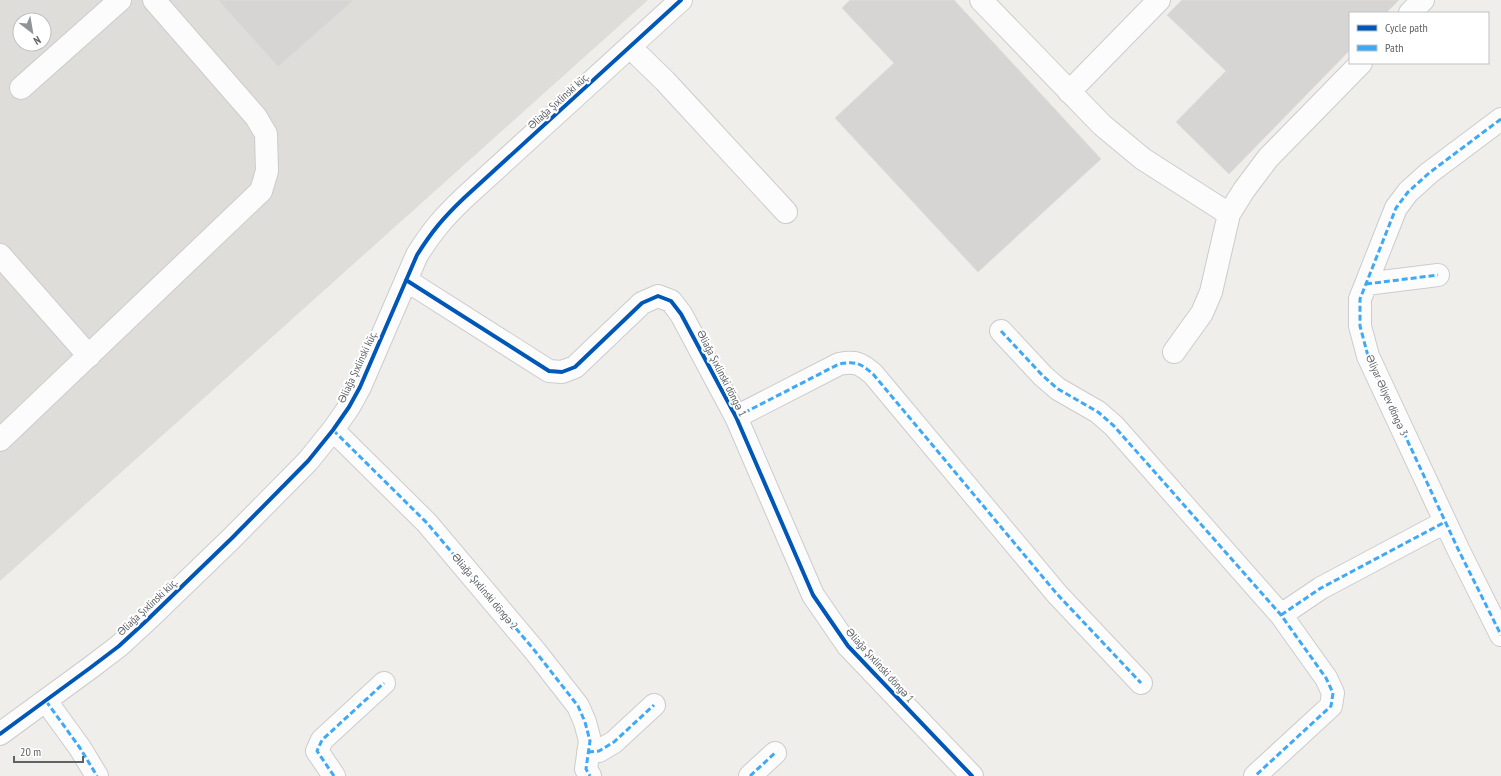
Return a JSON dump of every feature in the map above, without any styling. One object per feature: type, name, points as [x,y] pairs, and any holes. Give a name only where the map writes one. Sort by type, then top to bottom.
[{"type":"street","points":[[21,88],[120,0]]},
{"type":"street","points":[[0,440],[261,191],[267,171],[266,134],[256,117],[154,0]]},
{"type":"street","name":"Əliağa Şıxlinski küç.","points":[[0,734],[119,646],[232,538],[308,461],[333,430],[360,387],[417,255],[429,235],[444,218],[681,0]]},
{"type":"street","points":[[981,0],[1102,125],[1143,159],[1229,214]]},
{"type":"street","points":[[1069,92],[1159,0]]},
{"type":"street","points":[[1411,12],[1423,0]]},
{"type":"street","points":[[630,47],[665,81],[786,212]]},
{"type":"street","points":[[1174,352],[1202,313],[1211,292],[1229,214],[1244,190],[1268,158],[1360,64]]},
{"type":"street","name":"Əliyar Əliyev döngə 3","points":[[1501,119],[1429,173],[1408,192],[1396,208],[1360,299],[1360,326],[1368,356],[1445,522],[1501,635]]},
{"type":"street","points":[[0,254],[89,356]]},
{"type":"street","points":[[1366,284],[1438,275]]},
{"type":"street","name":"Əliağa Şıxlinski döngə 1","points":[[406,280],[540,367],[549,371],[562,372],[575,367],[642,304],[658,296],[671,301],[681,314],[736,417],[813,595],[848,646],[972,776]]},
{"type":"street","points":[[1001,331],[1043,376],[1058,389],[1098,412],[1114,426],[1281,615],[1326,678],[1333,693],[1331,706],[1255,776]]},
{"type":"street","points":[[736,417],[839,364],[852,362],[863,365],[873,374],[1057,594],[1141,683]]},
{"type":"street","name":"Əliağa Şıxlinski döngə 2","points":[[333,430],[428,523],[535,651],[578,706],[585,722],[590,741],[586,769],[590,776]]},
{"type":"street","points":[[1281,615],[1321,588],[1445,522]]},
{"type":"street","points":[[334,776],[316,751],[322,740],[384,683]]},
{"type":"street","points":[[46,701],[76,742],[98,776]]},
{"type":"street","points":[[588,752],[599,751],[614,742],[654,705]]},
{"type":"street","points":[[750,776],[775,753]]},
{"type":"shaded area","points":[[0,0],[648,0],[0,581]]},
{"type":"building","points":[[218,0],[354,0],[278,67]]},
{"type":"building","points":[[850,0],[954,0],[1101,159],[978,272],[835,118],[894,63],[842,8]]},
{"type":"building","points":[[1182,0],[1399,0],[1387,12],[1349,12],[1349,51],[1229,174],[1176,122],[1226,71],[1167,15]]},
{"type":"marked path","points":[[1501,119],[1429,173],[1408,192],[1396,208],[1360,299],[1360,326],[1368,356],[1458,549],[1501,635]]},
{"type":"marked path","points":[[1366,284],[1438,275]]},
{"type":"marked path","points":[[1001,331],[1043,376],[1058,389],[1098,412],[1114,426],[1281,615],[1326,678],[1333,693],[1331,706],[1255,776]]},
{"type":"marked path","points":[[736,417],[839,364],[854,363],[865,367],[873,374],[1057,594],[1141,683]]},
{"type":"marked path","points":[[333,430],[427,523],[535,651],[578,706],[585,722],[590,741],[586,769],[590,776]]},
{"type":"marked path","points":[[1281,615],[1321,588],[1445,522]]},
{"type":"marked path","points":[[334,776],[317,751],[322,740],[384,683]]},
{"type":"marked path","points":[[46,701],[80,748],[97,776]]},
{"type":"marked path","points":[[588,752],[599,751],[614,742],[654,705]]},
{"type":"marked path","points":[[750,776],[775,753]]},
{"type":"cycle path","points":[[0,734],[119,646],[232,538],[308,461],[349,407],[360,387],[417,255],[439,225],[464,198],[681,0]]},
{"type":"cycle path","points":[[406,280],[549,371],[562,372],[575,367],[642,303],[658,296],[671,301],[681,314],[736,417],[813,595],[848,646],[972,776]]}]
